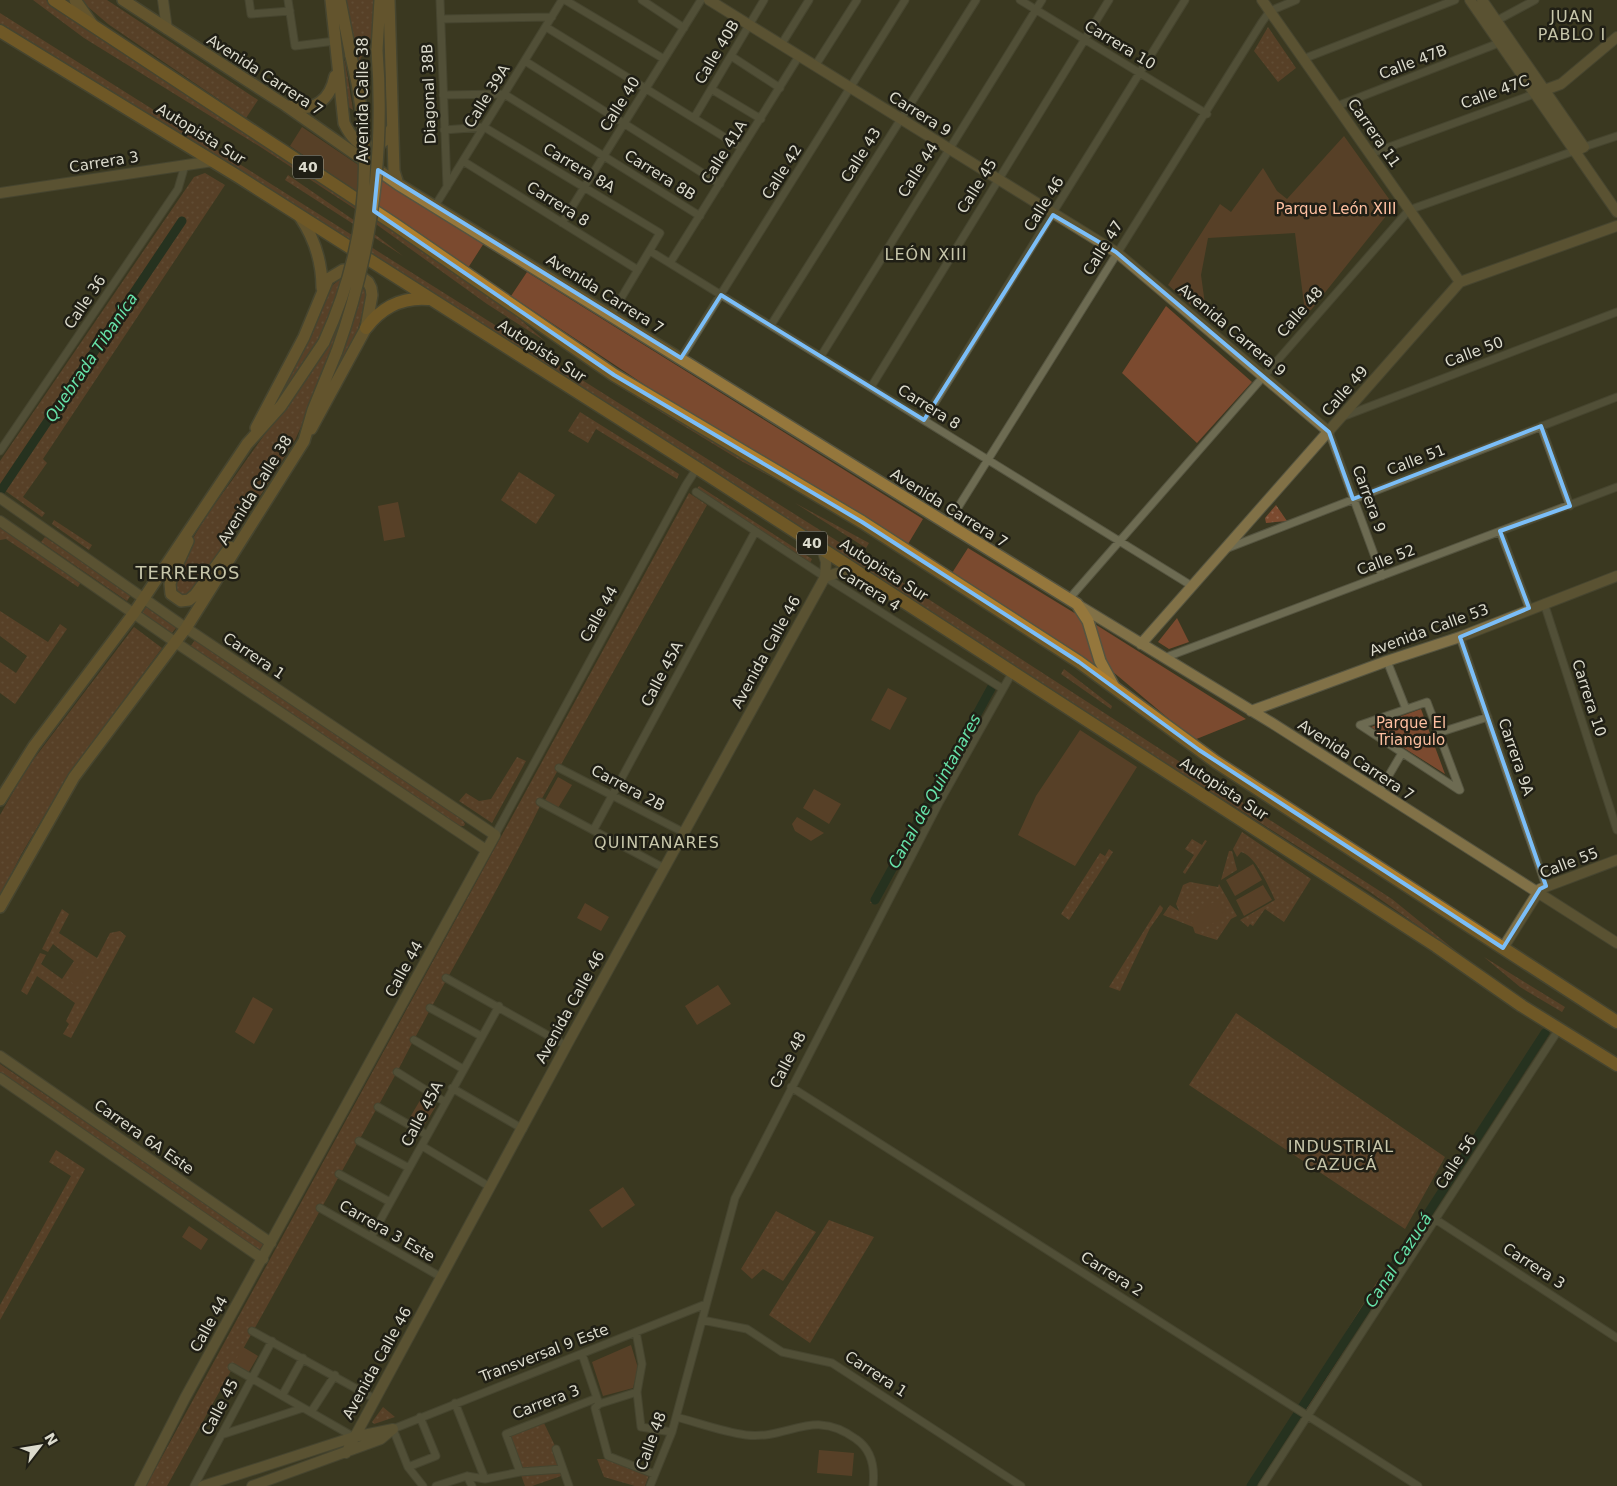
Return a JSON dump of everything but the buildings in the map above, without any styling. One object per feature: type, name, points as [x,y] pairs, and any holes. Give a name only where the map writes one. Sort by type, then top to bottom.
[{"type":"highway","name":"Autopista Sur","points":[[54,0],[394,224],[614,375],[862,522],[1114,685],[1199,750],[1617,1022]]},
{"type":"highway","name":"Autopista Sur","points":[[0,30],[213,161],[697,468],[1617,1065]]},
{"type":"highway","points":[[366,328],[372,319],[390,306],[410,299],[429,299]]},
{"type":"main road","points":[[75,0],[95,27]]},
{"type":"main road","name":"Avenida Carrera 7","points":[[124,0],[285,105],[398,184],[1073,602],[1090,627],[1100,661],[1114,685]]},
{"type":"main road","points":[[331,0],[341,112],[349,133],[362,144],[377,147],[384,144],[392,128]]},
{"type":"main road","name":"Avenida Calle 38","points":[[0,800],[34,746],[134,613],[247,444],[291,392],[324,342],[341,304],[351,270],[364,202],[366,160],[363,118],[340,0]]},
{"type":"main road","name":"Avenida Calle 38","points":[[0,907],[74,777],[186,628],[304,441],[313,410],[337,351],[355,299],[373,217],[380,134],[377,50],[380,0]]},
{"type":"main road","points":[[390,0],[392,128],[394,171],[398,184]]},
{"type":"main road","points":[[285,105],[302,109],[319,104],[330,94],[337,70]]},
{"type":"main road","points":[[300,217],[316,244],[321,264],[322,290]]},
{"type":"main road","points":[[247,444],[304,338],[328,279],[338,272],[349,270],[361,275],[368,282],[372,295],[366,328],[323,410],[304,441]]},
{"type":"main road","points":[[199,515],[170,584],[171,594],[181,601],[189,600],[195,595],[220,559],[256,518]]},
{"type":"street","points":[[163,0],[167,29]]},
{"type":"street","points":[[249,0],[251,14],[290,11]]},
{"type":"street","points":[[288,0],[295,46],[334,41]]},
{"type":"street","name":"Diagonal 38B","points":[[440,0],[447,188]]},
{"type":"street","points":[[564,0],[664,59]]},
{"type":"street","name":"Calle 39A","points":[[435,206],[564,0]]},
{"type":"street","points":[[642,0],[684,28]]},
{"type":"street","name":"Calle 40","points":[[562,223],[701,0]]},
{"type":"street","name":"Calle 40B","points":[[694,118],[764,0]]},
{"type":"street","points":[[781,45],[809,0]]},
{"type":"street","points":[[815,66],[857,0]]},
{"type":"street","name":"Calle 42","points":[[681,358],[905,0]]},
{"type":"street","name":"Calle 43","points":[[771,325],[976,0]]},
{"type":"street","name":"Carrera 10","points":[[1020,0],[1206,114]]},
{"type":"street","name":"Calle 44","points":[[821,356],[1042,0]]},
{"type":"street","name":"Calle 45","points":[[871,387],[1109,0]]},
{"type":"street","name":"Calle 46","points":[[924,420],[1185,0]]},
{"type":"street","name":"Carrera 11","points":[[1262,0],[1460,282]]},
{"type":"street","points":[[1270,11],[1296,0]]},
{"type":"street","points":[[1304,59],[1455,0]]},
{"type":"street","points":[[1470,0],[1617,212]]},
{"type":"street","points":[[1482,0],[1584,147]]},
{"type":"street","points":[[1496,21],[1534,0]]},
{"type":"street","name":"Carrera 9","points":[[716,2],[749,25],[1053,215],[1116,252]]},
{"type":"street","name":"Calle 47","points":[[947,524],[1116,252],[1206,114],[1270,11]]},
{"type":"street","points":[[441,20],[552,17]]},
{"type":"street","points":[[546,27],[742,148]]},
{"type":"street","name":"Calle 47C","points":[[1370,154],[1561,84],[1617,37]]},
{"type":"street","name":"Calle 47B","points":[[1337,106],[1499,43]]},
{"type":"street","points":[[731,56],[780,88]]},
{"type":"street","name":"Calle 41A","points":[[670,263],[799,56]]},
{"type":"street","points":[[525,61],[720,184]]},
{"type":"street","points":[[711,89],[761,119]]},
{"type":"street","points":[[443,95],[504,94]]},
{"type":"street","name":"Carrera 8B","points":[[504,94],[700,216]]},
{"type":"street","points":[[444,130],[484,127]]},
{"type":"street","name":"Carrera 8A","points":[[484,127],[660,233],[650,250]]},
{"type":"street","name":"Calle 48","points":[[1073,602],[1120,541],[1409,210],[1617,136]]},
{"type":"street","name":"Carrera 3","points":[[0,192],[213,161]]},
{"type":"street","name":"Carrera 8","points":[[463,161],[638,270]]},
{"type":"street","name":"Calle 36","points":[[0,451],[178,189],[182,182],[185,165]]},
{"type":"street","name":"Calle 49","points":[[1141,644],[1460,282],[1617,226]]},
{"type":"street","points":[[611,315],[650,250]]},
{"type":"street","name":"Carrera 8","points":[[650,250],[1192,586]]},
{"type":"street","name":"Avenida Carrera 9","points":[[1116,252],[1328,432]]},
{"type":"street","name":"Calle 50","points":[[1342,417],[1617,312]]},
{"type":"street","name":"Calle 51","points":[[1225,549],[1617,397]]},
{"type":"street","points":[[1541,426],[1570,506]]},
{"type":"street","name":"Carrera 9","points":[[1328,432],[1382,576]]},
{"type":"street","name":"Calle 44","points":[[140,1486],[184,1398],[272,1243],[697,468]]},
{"type":"street","name":"Calle 52","points":[[1164,658],[1617,487]]},
{"type":"street","name":"Carrera 4","points":[[696,492],[825,578],[1003,689]]},
{"type":"street","name":"Carrera 1","points":[[0,498],[186,628],[495,834]]},
{"type":"street","points":[[16,532],[12,520],[16,515],[25,516]]},
{"type":"street","points":[[0,521],[175,642],[486,850]]},
{"type":"street","points":[[26,538],[38,539],[42,528]]},
{"type":"street","name":"Calle 45A","points":[[594,829],[755,532]]},
{"type":"street","points":[[1500,532],[1529,608]]},
{"type":"street","points":[[822,549],[826,562],[825,578],[841,573],[865,576]]},
{"type":"street","name":"Avenida Calle 53","points":[[1251,711],[1388,660],[1460,637],[1544,602],[1617,576]]},
{"type":"street","name":"Avenida Calle 46","points":[[346,1453],[683,832],[825,578]]},
{"type":"street","name":"Avenida Carrera 7","points":[[1073,602],[1251,711],[1617,943]]},
{"type":"street","name":"Carrera 10","points":[[1544,602],[1617,830]]},
{"type":"street","name":"Carrera 9A","points":[[1460,637],[1546,886]]},
{"type":"street","points":[[1388,660],[1406,709]]},
{"type":"street","name":"Calle 48","points":[[650,1486],[672,1432],[735,1198],[940,801],[1012,672]]},
{"type":"street","points":[[1427,702],[1460,790],[1360,725],[1406,709],[1427,702]]},
{"type":"street","points":[[1438,733],[1488,718]]},
{"type":"street","points":[[1379,792],[1402,753]]},
{"type":"street","name":"Carrera 2B","points":[[559,768],[683,832]]},
{"type":"street","points":[[540,802],[594,829],[664,868]]},
{"type":"street","points":[[460,833],[469,827],[470,818]]},
{"type":"street","name":"Calle 55","points":[[1504,948],[1540,889],[1617,860]]},
{"type":"street","points":[[446,978],[499,1006],[566,1046]]},
{"type":"street","name":"Calle 45A","points":[[371,1236],[422,1146],[480,1036],[499,1006]]},
{"type":"street","points":[[430,1008],[480,1036]]},
{"type":"street","name":"Calle 56","points":[[1262,1486],[1559,1029]]},
{"type":"street","points":[[414,1040],[463,1069]]},
{"type":"street","name":"Carrera 6A Este","points":[[0,1056],[272,1243]]},
{"type":"street","points":[[397,1072],[445,1102]]},
{"type":"street","points":[[0,1078],[262,1259]]},
{"type":"street","name":"Carrera 2","points":[[791,1087],[1418,1486]]},
{"type":"street","points":[[452,1088],[523,1129]]},
{"type":"street","points":[[378,1107],[427,1135]]},
{"type":"street","points":[[359,1140],[409,1168]]},
{"type":"street","points":[[422,1146],[490,1186]]},
{"type":"street","points":[[339,1174],[390,1202]]},
{"type":"street","name":"Carrera 3 Este","points":[[320,1208],[441,1277]]},
{"type":"street","name":"Carrera 3","points":[[1435,1219],[1617,1338]]},
{"type":"street","name":"Transversal 9 Este","points":[[393,1429],[456,1402],[706,1304]]},
{"type":"street","name":"Carrera 1","points":[[702,1320],[747,1329],[782,1352],[832,1363],[1021,1486]]},
{"type":"street","points":[[252,1330],[375,1399]]},
{"type":"street","points":[[636,1332],[642,1364],[637,1392],[641,1427],[672,1432]]},
{"type":"street","name":"Calle 45","points":[[194,1486],[272,1341]]},
{"type":"street","points":[[582,1354],[598,1401],[595,1408],[608,1456],[654,1474]]},
{"type":"street","points":[[283,1394],[303,1358]]},
{"type":"street","points":[[232,1367],[283,1394],[303,1408],[354,1437]]},
{"type":"street","points":[[312,1412],[335,1375]]},
{"type":"street","name":"Carrera 3","points":[[520,1472],[506,1434],[598,1401],[637,1392]]},
{"type":"street","points":[[456,1402],[485,1478]]},
{"type":"street","points":[[221,1435],[303,1408]]},
{"type":"street","points":[[408,1467],[436,1456],[420,1417]]},
{"type":"street","points":[[676,1417],[746,1435],[759,1435],[812,1424],[833,1425],[864,1444],[875,1468],[873,1486]]},
{"type":"street","points":[[203,1486],[354,1437],[393,1429]]},
{"type":"street","points":[[255,1486],[381,1439],[393,1429]]},
{"type":"street","points":[[393,1429],[408,1467],[423,1486]]},
{"type":"street","points":[[556,1449],[569,1486]]},
{"type":"street","points":[[436,1486],[467,1476],[485,1478],[520,1472],[562,1469]]},
{"type":"street","points":[[467,1476],[472,1486]]},
{"type":"highlighted area","points":[[378,170],[681,358],[721,295],[924,420],[1053,215],[1116,252],[1329,432],[1353,499],[1541,426],[1570,506],[1500,531],[1529,608],[1460,637],[1546,886],[1540,889],[1503,948],[1199,750],[1079,662],[862,522],[614,375],[374,211]]},
{"type":"green space","points":[[33,0],[46,0],[498,300],[545,341],[487,304],[355,209],[259,146],[84,38]]},
{"type":"green space","points":[[80,0],[107,0],[258,100],[246,118],[108,24]]},
{"type":"green space","points":[[346,0],[374,0],[373,34],[357,66]]},
{"type":"green space","points":[[384,0],[387,123],[382,127]]},
{"type":"green space","points":[[0,13],[888,573],[1392,899],[1467,960],[1370,892],[986,650],[275,193],[0,24]]},
{"type":"green space","points":[[1268,27],[1296,68],[1278,82],[1254,51]]},
{"type":"green space","points":[[340,60],[345,61],[353,110],[344,104]]},
{"type":"green space","points":[[302,127],[394,189],[484,243],[468,268],[290,146]]},
{"type":"green space","name":"Parque León XIII","points":[[1344,136],[1394,206],[1311,310],[1305,312],[1295,233],[1208,238],[1201,275],[1207,319],[1168,285],[1220,204],[1231,212],[1263,168],[1277,191],[1287,199]]},
{"type":"green space","points":[[205,173],[225,185],[43,459],[47,463],[23,497],[45,513],[42,517],[0,487],[0,461],[194,177]]},
{"type":"green space","points":[[288,175],[377,236],[403,256],[285,180]]},
{"type":"green space","points":[[527,272],[923,519],[908,544],[669,401],[511,296]]},
{"type":"green space","points":[[345,275],[356,279],[365,291],[366,301],[356,336],[321,405],[307,414],[295,440],[262,493],[193,592],[180,596],[175,590],[178,575],[189,546],[197,532],[328,344],[275,403],[312,335],[328,289]]},
{"type":"green space","points":[[1166,306],[1252,382],[1197,443],[1122,373]]},
{"type":"green space","points":[[588,363],[793,488],[743,462],[610,381]]},
{"type":"green space","points":[[580,412],[679,474],[677,479],[596,429],[588,443],[568,431]]},
{"type":"green space","points":[[519,472],[555,495],[536,524],[501,500]]},
{"type":"green space","points":[[699,486],[812,559],[810,563],[696,490]]},
{"type":"green space","points":[[689,493],[707,505],[540,802],[540,806],[506,873],[167,1486],[146,1486]]},
{"type":"green space","points":[[398,502],[405,537],[384,541],[378,506]]},
{"type":"green space","points":[[795,503],[869,543],[866,548]]},
{"type":"green space","points":[[1276,505],[1287,521],[1266,523],[1265,518]]},
{"type":"green space","points":[[54,520],[92,545],[89,550],[52,524]]},
{"type":"green space","points":[[0,527],[81,582],[78,587],[6,539],[0,540]]},
{"type":"green space","points":[[45,537],[131,595],[127,601],[41,542]]},
{"type":"green space","points":[[968,548],[1081,617],[1097,666],[952,573]]},
{"type":"green space","points":[[146,607],[176,628],[171,634],[142,613]]},
{"type":"green space","points":[[0,611],[48,642],[60,624],[67,629],[15,704],[0,693],[0,662],[16,673],[27,656],[0,636]]},
{"type":"green space","points":[[1177,618],[1189,642],[1169,649],[1158,642]]},
{"type":"green space","points":[[1090,621],[1246,719],[1194,740],[1106,666]]},
{"type":"green space","points":[[134,627],[162,648],[69,774],[22,853],[0,896],[0,815],[27,768]]},
{"type":"green space","points":[[195,640],[462,819],[465,824],[464,826],[458,826],[190,647]]},
{"type":"green space","points":[[1064,669],[1112,706],[1111,709],[1061,674]]},
{"type":"green space","points":[[991,681],[997,685],[877,903],[870,903]]},
{"type":"green space","points":[[888,688],[907,698],[890,730],[871,720]]},
{"type":"green space","name":"Parque El Triangulo","points":[[1421,709],[1445,774],[1371,727]]},
{"type":"green space","points":[[1080,730],[1137,767],[1075,866],[1018,835],[1036,796]]},
{"type":"green space","points":[[517,757],[526,761],[492,823],[459,801],[466,793],[479,801],[491,799]]},
{"type":"green space","points":[[558,777],[572,785],[558,808],[545,800]]},
{"type":"green space","points":[[814,789],[841,804],[829,824],[803,808]]},
{"type":"green space","points":[[797,817],[824,833],[811,841],[795,831],[792,824]]},
{"type":"green space","points":[[1242,832],[1311,879],[1284,922],[1265,909],[1253,926],[1250,924],[1248,927],[1240,920],[1275,900],[1256,865],[1246,854],[1241,852],[1237,857],[1233,849]]},
{"type":"green space","points":[[1192,839],[1202,845],[1205,840],[1207,841],[1185,874],[1183,872],[1194,855],[1185,849]]},
{"type":"green space","points":[[1109,849],[1113,852],[1069,920],[1061,914],[1100,853],[1105,856]]},
{"type":"green space","points":[[1229,851],[1232,851],[1237,870],[1221,880]]},
{"type":"green space","points":[[1253,864],[1262,880],[1235,896],[1226,880]]},
{"type":"green space","points":[[1190,882],[1218,887],[1219,884],[1237,916],[1231,919],[1217,940],[1195,933],[1193,927],[1163,915],[1170,905],[1179,911],[1176,904],[1183,885]]},
{"type":"green space","points":[[1263,885],[1272,900],[1244,916],[1236,900]]},
{"type":"green space","points":[[1218,900],[1227,915],[1198,932],[1188,917]]},
{"type":"green space","points":[[585,903],[609,917],[601,931],[577,918]]},
{"type":"green space","points":[[1160,905],[1163,908],[1162,911],[1150,928],[1120,991],[1109,987]]},
{"type":"green space","points":[[62,909],[69,914],[59,933],[97,958],[110,933],[120,931],[126,936],[71,1038],[63,1034],[69,1024],[66,1021],[75,1003],[37,976],[27,995],[21,991],[40,953],[46,955],[41,964],[62,979],[74,961],[53,944],[48,952],[42,949]]},
{"type":"green space","points":[[1484,957],[1565,1007],[1562,1012],[1520,987]]},
{"type":"green space","points":[[84,964],[90,974],[73,984],[67,974]]},
{"type":"green space","points":[[718,985],[731,1004],[697,1025],[685,1006]]},
{"type":"green space","points":[[253,997],[273,1009],[254,1044],[235,1032]]},
{"type":"green space","points":[[1236,1013],[1445,1157],[1405,1229],[1189,1085]]},
{"type":"green space","points":[[1542,1031],[1549,1035],[1391,1277],[1385,1272]]},
{"type":"green space","points":[[0,1064],[264,1243],[258,1252],[0,1075]]},
{"type":"green space","points":[[422,1097],[436,1106],[420,1132],[406,1124]]},
{"type":"green space","points":[[56,1150],[85,1169],[0,1320],[0,1305],[71,1176],[49,1162]]},
{"type":"green space","points":[[623,1187],[635,1205],[602,1228],[589,1210]]},
{"type":"green space","points":[[776,1211],[816,1232],[783,1281],[763,1269],[752,1279],[741,1269]]},
{"type":"green space","points":[[829,1220],[874,1237],[810,1343],[769,1315]]},
{"type":"green space","points":[[189,1226],[208,1239],[201,1250],[182,1237]]},
{"type":"green space","points":[[1378,1280],[1385,1285],[1307,1411],[1300,1406]]},
{"type":"green space","points":[[631,1345],[638,1368],[633,1388],[603,1396],[592,1362]]},
{"type":"green space","points":[[243,1347],[258,1356],[247,1375],[232,1367]]},
{"type":"green space","points":[[383,1407],[395,1417],[374,1424],[372,1422]]},
{"type":"green space","points":[[542,1419],[556,1448],[564,1475],[532,1486],[525,1486],[506,1434]]},
{"type":"green space","points":[[819,1450],[854,1453],[852,1476],[817,1473]]},
{"type":"green space","points":[[597,1459],[608,1459],[649,1475],[645,1486],[635,1486],[604,1477]]},
{"type":"waterway","name":"Quebrada Tibaníca","points":[[0,492],[182,221]]},
{"type":"waterway","name":"Canal de Quintanares","points":[[875,900],[994,683]]},
{"type":"waterway","name":"Canal Cazucá","points":[[1251,1486],[1545,1033]]},
{"type":"district","name":"JUAN PABLO I","points":[[1572,25]]},
{"type":"district","name":"LEÓN XIII","points":[[926,254]]},
{"type":"district","name":"TERREROS","points":[[188,573]]},
{"type":"district","name":"QUINTANARES","points":[[657,842]]},
{"type":"district","name":"INDUSTRIAL CAZUCÁ","points":[[1341,1155]]}]
